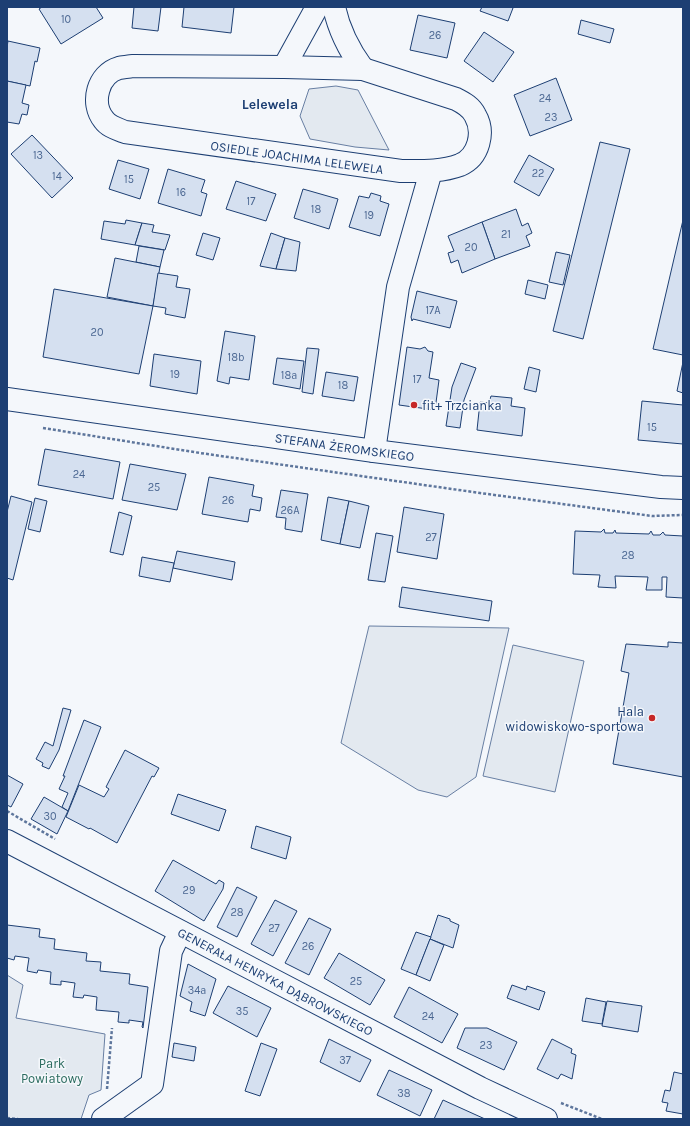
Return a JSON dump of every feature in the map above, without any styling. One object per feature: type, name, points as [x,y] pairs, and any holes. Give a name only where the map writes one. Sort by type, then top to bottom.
[{"type":"street","points":[[284,67],[317,7]]},
{"type":"street","points":[[334,7],[337,22],[349,48],[363,69]]},
{"type":"street","name":"OSIEDLE JOACHIMA LELEWELA","points":[[132,66],[284,67],[363,69],[456,99],[468,106],[475,114],[480,126],[476,150],[470,158],[461,164],[430,172],[401,172],[125,132],[112,127],[104,120],[97,105],[98,89],[103,80],[109,73],[119,68],[132,66]]},
{"type":"street","points":[[374,451],[398,287],[430,172]]},
{"type":"street","name":"STEFANA ŻEROMSKIEGO","points":[[7,399],[374,451],[661,488],[683,488]]},
{"type":"street","name":"GENERAŁA HENRYKA DĄBROWSKIEGO","points":[[7,841],[480,1088],[546,1119]]},
{"type":"street","points":[[106,1117],[152,1084],[171,951],[180,932]]},
{"type":"path","points":[[38,427],[216,455],[480,493],[652,516],[683,515]]},
{"type":"path","points":[[106,1117],[112,1028]]},
{"type":"path","points":[[7,1118],[18,1119]]},
{"type":"green space","points":[[336,86],[358,90],[389,150],[355,147],[310,139],[300,116],[309,89]]},
{"type":"green space","points":[[369,626],[509,628],[476,777],[447,797],[418,790],[341,743]]},
{"type":"green space","points":[[513,645],[584,661],[555,792],[483,776]]},
{"type":"green space","name":"Park Powiatowy","points":[[7,975],[23,985],[16,1018],[105,1034],[101,1090],[89,1095],[81,1119],[7,1119]]},
{"type":"building","points":[[42,7],[96,7],[103,18],[61,44],[39,9]]},
{"type":"building","points":[[134,7],[161,7],[158,31],[132,28]]},
{"type":"building","points":[[184,7],[234,7],[231,33],[182,27]]},
{"type":"building","points":[[482,7],[513,8],[508,21],[480,11]]},
{"type":"building","points":[[418,15],[455,23],[447,58],[410,50]]},
{"type":"building","points":[[581,20],[614,29],[610,43],[578,34]]},
{"type":"building","points":[[484,32],[514,52],[493,82],[464,61]]},
{"type":"building","points":[[8,41],[40,48],[37,62],[35,61],[30,86],[7,81]]},
{"type":"building","points":[[556,78],[572,120],[530,136],[514,95]]},
{"type":"building","points":[[7,81],[26,85],[22,103],[29,105],[27,115],[22,114],[19,124],[7,122]]},
{"type":"building","points":[[32,135],[73,178],[52,198],[11,154]]},
{"type":"building","points":[[600,142],[630,149],[583,339],[553,331]]},
{"type":"building","points":[[529,155],[554,169],[539,196],[514,182]]},
{"type":"building","points":[[118,160],[149,169],[140,199],[109,189]]},
{"type":"building","points":[[168,169],[205,180],[201,192],[207,194],[201,216],[158,203]]},
{"type":"building","points":[[236,181],[276,194],[266,221],[226,209]]},
{"type":"building","points":[[303,189],[338,199],[329,229],[294,218]]},
{"type":"building","points":[[371,193],[381,196],[380,201],[389,204],[380,236],[349,227],[359,196],[369,198]]},
{"type":"building","points":[[516,209],[522,226],[528,223],[532,233],[526,236],[530,246],[495,259],[482,222]]},
{"type":"building","points":[[126,220],[142,223],[135,245],[101,239],[104,221],[125,224]]},
{"type":"building","points":[[683,220],[683,355],[653,349]]},
{"type":"building","points":[[482,222],[495,259],[462,273],[458,260],[451,263],[448,253],[454,251],[448,236]]},
{"type":"building","points":[[142,223],[154,225],[152,232],[170,235],[165,250],[135,245]]},
{"type":"building","points":[[203,233],[220,238],[213,260],[196,255]]},
{"type":"building","points":[[271,233],[285,238],[276,269],[260,266]]},
{"type":"building","points":[[285,238],[300,242],[296,271],[276,269]]},
{"type":"building","points":[[139,246],[164,250],[160,267],[136,262]]},
{"type":"building","points":[[556,252],[570,255],[563,285],[549,282]]},
{"type":"building","points":[[115,258],[160,267],[153,306],[107,297]]},
{"type":"building","points":[[158,273],[178,276],[176,287],[190,289],[185,318],[165,314],[166,308],[153,306]]},
{"type":"building","points":[[528,280],[548,285],[545,299],[525,294]]},
{"type":"building","points":[[54,289],[153,306],[139,374],[43,357]]},
{"type":"building","points":[[417,291],[457,301],[450,328],[413,319],[412,321],[411,317]]},
{"type":"building","points":[[225,331],[255,336],[249,380],[230,377],[229,384],[217,381]]},
{"type":"building","points":[[407,347],[420,349],[425,347],[428,351],[433,352],[429,378],[439,380],[435,410],[399,405]]},
{"type":"building","points":[[307,348],[319,349],[313,394],[302,392]]},
{"type":"building","points":[[154,354],[201,361],[197,394],[150,386]]},
{"type":"building","points":[[277,358],[304,361],[300,389],[273,384]]},
{"type":"building","points":[[683,362],[683,393],[677,391]]},
{"type":"building","points":[[461,363],[476,368],[464,400],[460,428],[446,426],[452,387]]},
{"type":"building","points":[[529,367],[540,370],[536,392],[524,389]]},
{"type":"building","points":[[326,372],[358,377],[354,401],[322,396]]},
{"type":"building","points":[[491,396],[512,398],[511,406],[525,408],[522,436],[477,430],[480,402],[489,403]]},
{"type":"building","points":[[642,401],[683,405],[683,444],[638,440]]},
{"type":"building","points":[[45,449],[120,462],[113,499],[38,485]]},
{"type":"building","points":[[130,464],[186,474],[177,510],[122,500]]},
{"type":"building","points":[[209,477],[254,485],[252,496],[262,498],[260,511],[250,509],[248,522],[202,514]]},
{"type":"building","points":[[281,490],[308,494],[302,532],[285,529],[286,518],[276,517]]},
{"type":"building","points":[[11,496],[32,502],[13,580],[7,578],[7,512]]},
{"type":"building","points":[[328,497],[349,501],[340,544],[321,540]]},
{"type":"building","points":[[35,498],[47,501],[40,532],[28,529]]},
{"type":"building","points":[[349,501],[369,506],[360,548],[340,544]]},
{"type":"building","points":[[404,507],[444,514],[437,559],[397,552]]},
{"type":"building","points":[[119,512],[132,516],[123,555],[110,552]]},
{"type":"building","points":[[604,529],[605,533],[613,533],[615,530],[616,533],[649,534],[651,531],[653,535],[660,535],[663,532],[665,535],[683,536],[683,598],[666,597],[667,577],[662,577],[662,590],[646,590],[648,577],[615,576],[616,588],[598,587],[600,575],[573,574],[575,531],[601,532]]},
{"type":"building","points":[[376,533],[393,536],[385,582],[368,580]]},
{"type":"building","points":[[177,551],[235,562],[232,580],[173,568]]},
{"type":"building","points":[[142,557],[174,563],[170,582],[139,576]]},
{"type":"building","points":[[402,587],[492,601],[489,621],[399,607]]},
{"type":"building","name":"Hala widowiskowo-sportowa","points":[[668,642],[683,643],[683,777],[613,764],[629,673],[621,671],[626,644],[668,647]]},
{"type":"building","points":[[63,708],[71,710],[59,750],[49,769],[42,766],[43,763],[36,759],[45,742],[53,746]]},
{"type":"building","points":[[84,720],[101,727],[68,811],[62,807],[68,793],[59,789],[65,776],[63,776]]},
{"type":"building","points":[[125,750],[159,768],[154,777],[152,776],[117,843],[66,817],[79,785],[104,797],[109,789],[106,787]]},
{"type":"building","points":[[7,775],[23,784],[11,807],[7,805]]},
{"type":"building","points":[[178,794],[226,810],[219,831],[171,814]]},
{"type":"building","points":[[44,797],[68,811],[57,834],[31,819]]},
{"type":"building","points":[[256,826],[291,837],[286,859],[251,848]]},
{"type":"building","points":[[173,860],[216,884],[219,880],[224,883],[223,889],[204,921],[155,891]]},
{"type":"building","points":[[237,887],[257,897],[237,937],[217,927]]},
{"type":"building","points":[[275,900],[297,911],[273,956],[251,944]]},
{"type":"building","points":[[438,915],[450,919],[450,921],[459,925],[453,948],[430,939]]},
{"type":"building","points":[[309,918],[331,929],[309,975],[285,963]]},
{"type":"building","points":[[7,925],[40,929],[39,937],[55,939],[54,949],[87,953],[86,961],[101,962],[100,971],[130,974],[129,984],[148,987],[143,1028],[143,1022],[129,1020],[129,1023],[118,1022],[119,1012],[96,1010],[97,997],[84,995],[83,998],[73,997],[75,983],[61,981],[61,985],[50,984],[51,972],[38,970],[37,973],[27,971],[29,958],[15,956],[14,960],[7,958]]},
{"type":"building","points":[[416,932],[431,937],[416,975],[401,969]]},
{"type":"building","points":[[430,939],[444,945],[430,981],[416,975]]},
{"type":"building","points":[[339,953],[385,980],[370,1005],[324,978]]},
{"type":"building","points":[[188,964],[216,979],[205,1016],[190,1011],[192,1002],[180,996]]},
{"type":"building","points":[[512,985],[526,990],[527,986],[545,992],[539,1010],[507,998]]},
{"type":"building","points":[[228,986],[271,1008],[257,1037],[213,1013]]},
{"type":"building","points":[[409,987],[458,1014],[442,1043],[394,1017]]},
{"type":"building","points":[[586,998],[606,1002],[602,1024],[582,1021]]},
{"type":"building","points":[[607,1001],[642,1006],[638,1032],[602,1026]]},
{"type":"building","points":[[465,1028],[487,1028],[517,1042],[504,1070],[457,1048]]},
{"type":"building","points":[[329,1039],[371,1060],[360,1082],[320,1062]]},
{"type":"building","points":[[552,1039],[572,1049],[571,1053],[576,1055],[572,1079],[561,1074],[558,1079],[537,1069]]},
{"type":"building","points":[[174,1043],[196,1047],[194,1061],[172,1057]]},
{"type":"building","points":[[261,1043],[277,1049],[260,1096],[245,1091]]},
{"type":"building","points":[[389,1070],[432,1090],[420,1116],[377,1095]]},
{"type":"building","points":[[674,1072],[683,1074],[683,1114],[666,1111],[668,1103],[662,1102],[665,1090],[670,1091]]},
{"type":"building","points":[[443,1100],[485,1119],[434,1119]]},
{"type":"place","name":"fit+ Trzcianka","points":[[414,405]]},
{"type":"place","name":"Hala widowiskowo-sportowa","points":[[652,718]]},
{"type":"district","name":"Lelewela","points":[[270,104]]}]
